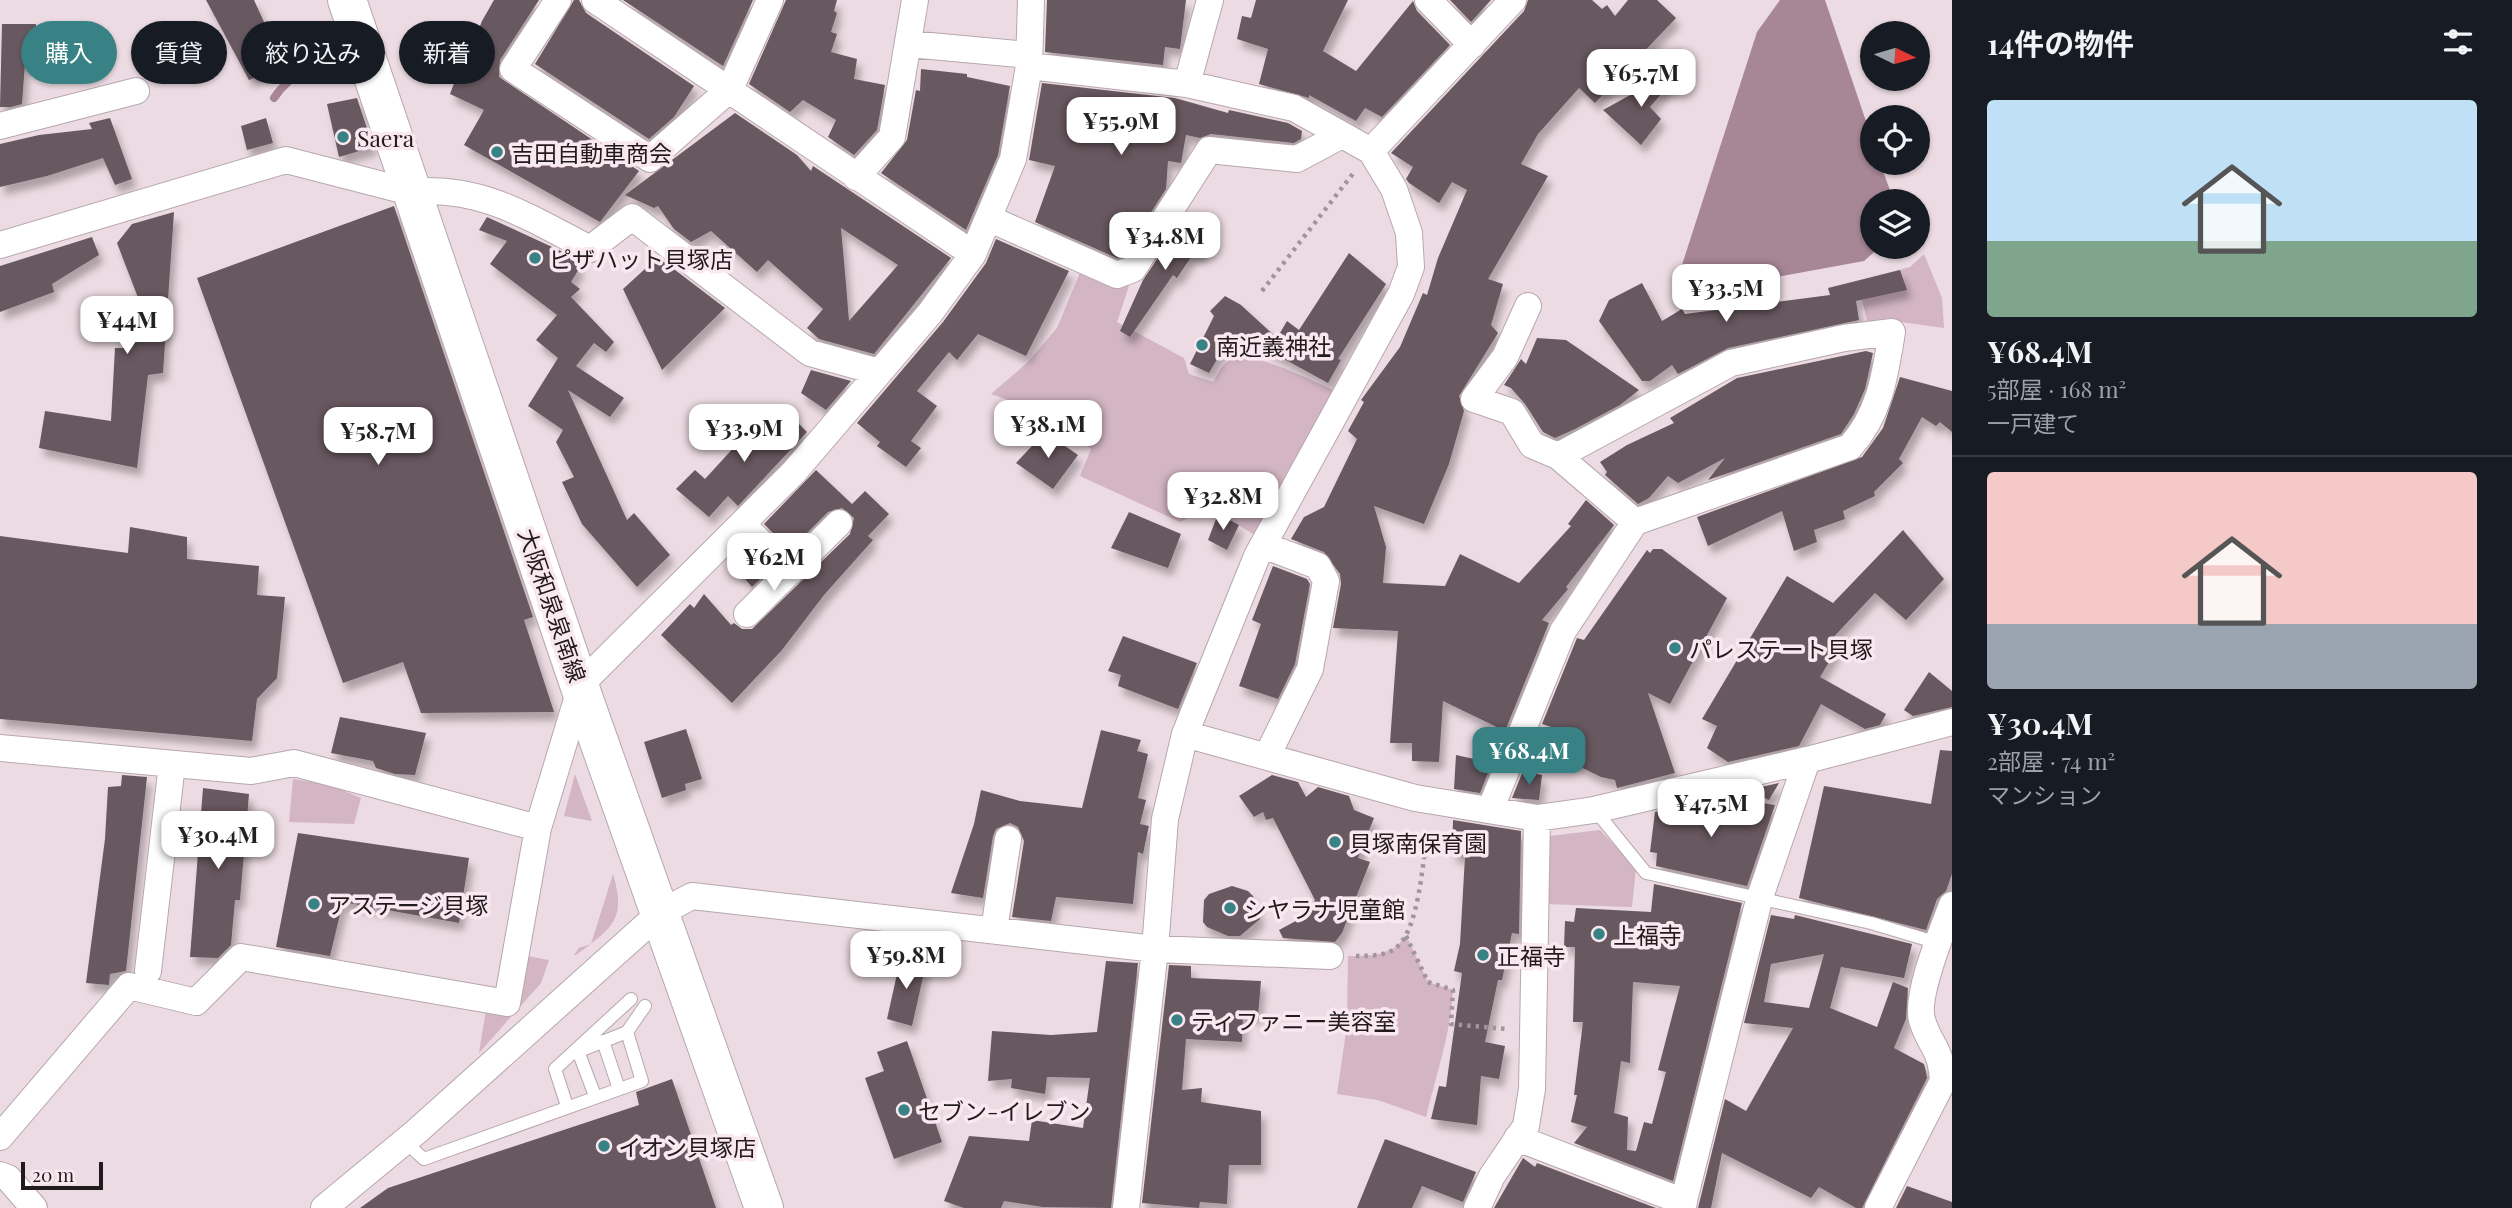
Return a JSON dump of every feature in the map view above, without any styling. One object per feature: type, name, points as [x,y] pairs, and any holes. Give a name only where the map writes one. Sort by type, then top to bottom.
[{"type":"main road","name":"大阪和泉泉南線","points":[[347,0],[410,192],[764,1208]]},
{"type":"street","points":[[558,0],[513,69],[650,159],[730,89],[770,0]]},
{"type":"street","points":[[595,0],[973,254]]},
{"type":"street","points":[[856,177],[892,136],[915,0]]},
{"type":"street","points":[[0,1137],[129,986],[196,1002],[241,957],[507,1003],[538,828],[582,684],[794,472],[930,313],[973,254],[1013,159],[1029,60],[1031,0]]},
{"type":"street","points":[[1187,83],[1210,0]]},
{"type":"street","points":[[1428,0],[1472,45]]},
{"type":"street","points":[[1371,151],[1513,0]]},
{"type":"street","points":[[909,44],[1187,83],[1294,108],[1371,151],[1394,189],[1409,233],[1410,267],[1401,294],[1263,545],[1185,734],[1164,820],[1155,949],[1126,1208]]},
{"type":"street","points":[[0,126],[136,92]]},
{"type":"street","points":[[990,219],[1116,275],[1133,269],[1209,150],[1297,159],[1342,135]]},
{"type":"street","points":[[0,245],[286,160],[410,192],[430,190],[495,200],[590,249],[632,217],[810,353],[879,372]]},
{"type":"street","points":[[1528,306],[1505,357],[1474,399],[1512,412],[1532,445],[1558,456],[1635,522]]},
{"type":"street","points":[[1490,810],[1563,631],[1635,522],[1850,447],[1866,430],[1884,388],[1892,332],[1844,338],[1731,363],[1558,456]]},
{"type":"street","points":[[747,614],[839,523]]},
{"type":"street","points":[[742,524],[790,572]]},
{"type":"street","points":[[1263,545],[1318,566],[1326,581],[1310,669],[1266,756]]},
{"type":"street","points":[[1185,734],[1432,801],[1537,818],[1594,810],[1807,760],[1952,722]]},
{"type":"street","points":[[0,748],[251,771],[294,763],[538,828]]},
{"type":"street","points":[[1517,1138],[1683,1205],[1759,900],[1807,760]]},
{"type":"street","points":[[148,971],[172,764]]},
{"type":"street","points":[[1477,1208],[1492,1176],[1526,1126],[1532,1089],[1537,818]]},
{"type":"street","points":[[994,930],[1008,839]]},
{"type":"street","points":[[324,1208],[416,1132],[660,913],[692,896],[1155,949],[1330,956]]},
{"type":"street","points":[[1878,1208],[1942,1081],[1942,1058],[1921,1018],[1929,965],[1952,905]]},
{"type":"street","points":[[0,1175],[8,1178],[34,1208]]},
{"type":"lane","points":[[1594,810],[1646,873],[1871,923],[1938,943]]},
{"type":"lane","points":[[567,1106],[555,1069],[631,999]]},
{"type":"lane","points":[[576,1052],[627,1032],[645,1006]]},
{"type":"lane","points":[[414,1150],[424,1159],[642,1081],[627,1032]]},
{"type":"lane","points":[[603,1041],[619,1088]]},
{"type":"lane","points":[[576,1052],[595,1096]]},
{"type":"path","points":[[1262,291],[1371,151]]},
{"type":"path","points":[[1330,956],[1371,956],[1391,951],[1406,936],[1411,928],[1432,801]]},
{"type":"path","points":[[1406,936],[1428,982],[1453,990],[1451,1024],[1533,1032]]},
{"type":"shaded area","points":[[1780,0],[1825,0],[1861,105],[1860,175],[1884,175],[1890,189],[1860,189],[1860,259],[1866,259],[1864,261],[1672,296],[1757,32]]},
{"type":"shaded area","points":[[1919,259],[1926,259],[1942,298],[1944,328],[1901,322],[1869,327],[1857,281],[1910,267]]},
{"type":"shaded area","points":[[1082,268],[1129,286],[1117,322],[1184,358],[1189,374],[1213,382],[1228,361],[1246,358],[1287,369],[1336,391],[1255,535],[1208,508],[1180,522],[1080,476],[1091,449],[1027,407],[991,394],[1028,362],[1057,328]]},
{"type":"shaded area","points":[[575,774],[592,821],[564,816]]},
{"type":"shaded area","points":[[293,779],[330,785],[361,798],[354,824],[289,822]]},
{"type":"shaded area","points":[[1600,830],[1636,868],[1632,907],[1545,904],[1550,836]]},
{"type":"shaded area","points":[[613,874],[617,890],[617,913],[607,930],[591,943]]},
{"type":"shaded area","points":[[1406,935],[1428,982],[1453,990],[1446,1038],[1426,1117],[1378,1100],[1337,1094],[1347,1025],[1348,956],[1373,955],[1388,951]]},
{"type":"shaded area","points":[[590,944],[576,955],[574,955],[579,948]]},
{"type":"shaded area","points":[[521,955],[549,960],[541,983],[479,1053],[486,1010]]},
{"type":"building","points":[[206,0],[254,0],[264,21],[241,21],[241,65],[227,39],[227,21],[217,21]]},
{"type":"building","points":[[494,0],[539,0],[500,60],[499,77],[639,171],[600,222],[464,145],[484,110],[450,94],[454,84],[495,84],[495,21],[482,21]]},
{"type":"building","points":[[574,0],[579,0],[586,13],[694,86],[674,117],[649,139],[535,64]]},
{"type":"building","points":[[623,0],[753,0],[723,66]]},
{"type":"building","points":[[786,0],[837,0],[834,11],[837,13],[831,32],[837,34],[831,52],[857,59],[854,79],[885,85],[877,130],[854,155],[828,137],[836,120],[803,100],[790,112],[749,84]]},
{"type":"building","points":[[1047,0],[1186,0],[1180,49],[1165,47],[1163,65],[1045,52]]},
{"type":"building","points":[[1256,0],[1348,0],[1323,51],[1356,71],[1413,1],[1417,11],[1450,45],[1382,117],[1365,108],[1356,121],[1309,95],[1309,98],[1259,84],[1268,49],[1237,39],[1242,16],[1251,18]]},
{"type":"building","points":[[1450,0],[1491,0],[1471,22]]},
{"type":"building","points":[[1528,0],[1592,0],[1602,9],[1607,5],[1615,16],[1628,0],[1657,0],[1676,18],[1595,103],[1579,88],[1538,134],[1521,164],[1548,176],[1488,279],[1503,284],[1491,325],[1498,333],[1459,396],[1464,411],[1449,464],[1424,524],[1374,506],[1386,547],[1383,583],[1445,586],[1460,554],[1519,583],[1571,526],[1568,524],[1586,500],[1614,525],[1542,620],[1549,623],[1505,731],[1443,701],[1439,762],[1412,761],[1412,743],[1390,743],[1398,631],[1333,628],[1341,584],[1340,574],[1324,552],[1291,539],[1304,517],[1324,507],[1357,439],[1348,431],[1364,402],[1361,400],[1400,347],[1423,293],[1427,295],[1438,258],[1467,190],[1452,182],[1439,203],[1409,183],[1406,179],[1413,167],[1391,153],[1524,11]]},
{"type":"building","points":[[2,24],[21,24],[22,104],[0,107]]},
{"type":"building","points":[[1681,67],[1683,69],[1650,107],[1661,119],[1641,145],[1603,110]]},
{"type":"building","points":[[921,69],[967,74],[967,77],[1010,86],[998,155],[966,230],[881,173],[907,140],[916,90],[920,91]]},
{"type":"building","points":[[1042,83],[1175,98],[1228,113],[1229,110],[1288,123],[1302,131],[1301,139],[1294,143],[1211,134],[1200,138],[1186,135],[1181,163],[1168,161],[1166,189],[1123,256],[1117,258],[1035,222],[1055,166],[1029,160]]},
{"type":"building","points":[[357,98],[373,147],[339,157],[327,104]]},
{"type":"building","points":[[735,113],[797,155],[811,171],[813,166],[951,258],[874,354],[819,339],[807,328],[823,309],[768,260],[757,272],[711,231],[691,242],[674,229],[658,206],[654,208],[625,195]],"holes":[[[841,228],[898,265],[849,321]]]},
{"type":"building","points":[[110,118],[132,179],[115,185],[103,158],[47,176],[0,187],[0,144],[39,135],[92,129],[89,123]]},
{"type":"building","points":[[266,118],[273,143],[247,150],[241,126]]},
{"type":"building","points":[[394,206],[533,617],[524,620],[554,712],[421,713],[403,662],[343,683],[197,278]]},
{"type":"building","points":[[174,212],[163,373],[148,375],[137,468],[39,448],[45,411],[111,421],[115,348],[128,348],[130,307],[142,308],[117,243],[132,224]]},
{"type":"building","points":[[487,217],[563,252],[580,267],[571,282],[580,289],[571,297],[614,342],[606,352],[594,343],[576,366],[624,398],[610,417],[568,390],[627,520],[634,513],[670,555],[637,587],[582,524],[562,482],[574,477],[556,442],[563,430],[528,406],[558,358],[536,340],[557,315],[490,264],[507,241],[479,230]]},
{"type":"building","points":[[1182,222],[1210,237],[1199,257],[1193,254],[1177,278],[1173,275],[1130,337],[1120,331],[1143,280]]},
{"type":"building","points":[[92,237],[99,255],[52,284],[54,292],[0,312],[0,266]]},
{"type":"building","points":[[996,239],[1069,271],[1026,356],[978,334],[957,360],[949,352],[917,391],[937,406],[911,441],[921,448],[906,467],[877,446],[880,442],[857,423],[943,322],[986,263]]},
{"type":"building","points":[[1349,253],[1386,284],[1338,359],[1341,360],[1328,383],[1244,337],[1234,352],[1225,346],[1209,373],[1190,364],[1214,316],[1210,311],[1225,296],[1241,305],[1277,338],[1287,321],[1299,330]]},
{"type":"building","points":[[658,257],[725,308],[662,370],[623,289]]},
{"type":"building","points":[[1900,270],[1907,290],[1856,301],[1859,320],[1728,348],[1678,374],[1672,365],[1650,381],[1642,381],[1599,321],[1609,300],[1642,283],[1662,321],[1682,309],[1685,314],[1830,295],[1828,288]]},
{"type":"building","points":[[1537,338],[1566,340],[1639,390],[1620,405],[1555,438],[1543,432],[1525,404],[1511,388],[1504,385],[1521,359],[1526,364]]},
{"type":"building","points":[[1866,351],[1873,353],[1865,389],[1841,434],[1708,480],[1725,458],[1678,483],[1668,476],[1649,498],[1638,504],[1605,475],[1607,472],[1600,462],[1627,445],[1674,423],[1670,418],[1737,378]]},
{"type":"building","points":[[811,370],[851,381],[826,410],[801,393]]},
{"type":"building","points":[[1900,377],[1952,391],[1952,432],[1940,422],[1936,426],[1922,417],[1899,459],[1903,463],[1874,492],[1875,496],[1843,511],[1845,519],[1814,530],[1817,542],[1794,551],[1782,511],[1708,546],[1697,517],[1862,457],[1883,428]]},
{"type":"building","points":[[782,407],[807,432],[738,506],[728,496],[709,517],[676,489],[695,470],[705,479],[757,422],[763,427]]},
{"type":"building","points":[[1045,432],[1078,455],[1053,489],[1016,463]]},
{"type":"building","points":[[816,470],[852,504],[865,491],[889,514],[868,536],[873,540],[824,595],[782,650],[732,703],[661,635],[690,604],[694,608],[704,594],[731,625],[734,623],[742,629],[752,629],[850,534],[854,518],[842,508],[828,512],[790,550],[764,524]]},
{"type":"building","points":[[1129,512],[1181,534],[1168,568],[1111,548]]},
{"type":"building","points":[[1218,514],[1239,525],[1227,550],[1208,540]]},
{"type":"building","points":[[130,527],[187,537],[187,559],[259,566],[257,595],[285,597],[277,678],[257,699],[252,741],[0,719],[0,536],[128,553]]},
{"type":"building","points":[[1903,530],[1944,579],[1906,620],[1875,593],[1828,643],[1837,649],[1820,677],[1886,714],[1880,725],[1865,729],[1821,704],[1799,746],[1728,762],[1707,748],[1717,726],[1702,719],[1787,576],[1833,603]]},
{"type":"building","points":[[1653,549],[1662,549],[1727,598],[1670,704],[1648,693],[1675,773],[1617,788],[1615,780],[1601,777],[1550,752],[1555,728],[1542,724],[1577,638],[1584,640],[1647,550],[1650,553]]},
{"type":"building","points":[[746,550],[767,572],[752,587],[734,566]]},
{"type":"building","points":[[1273,566],[1307,579],[1310,584],[1295,664],[1278,699],[1239,686],[1261,624],[1252,620]]},
{"type":"building","points":[[1123,636],[1197,663],[1178,709],[1118,686],[1121,675],[1108,671]]},
{"type":"building","points":[[1929,672],[1952,691],[1952,707],[1913,716],[1904,710]]},
{"type":"building","points":[[340,717],[426,733],[415,775],[395,774],[376,768],[373,761],[331,753]]},
{"type":"building","points":[[686,729],[702,779],[685,784],[686,790],[662,798],[644,742]]},
{"type":"building","points":[[1101,730],[1141,740],[1137,751],[1148,754],[1138,798],[1146,800],[1140,824],[1149,826],[1143,854],[1138,852],[1133,904],[1056,897],[1051,921],[1012,917],[1024,841],[1018,827],[1010,823],[996,829],[993,836],[983,898],[951,893],[974,824],[981,790],[1020,801],[1082,808]]},
{"type":"building","points":[[1940,750],[1952,751],[1952,874],[1946,891],[1937,899],[1926,930],[1799,898],[1824,786],[1931,804]]},
{"type":"building","points":[[1456,755],[1492,763],[1480,793],[1454,789]]},
{"type":"building","points":[[1523,771],[1542,775],[1539,800],[1512,798]]},
{"type":"building","points":[[122,775],[147,777],[126,971],[110,974],[109,985],[86,983],[105,839],[108,787],[121,786]]},
{"type":"building","points":[[1272,775],[1298,782],[1306,797],[1318,787],[1349,796],[1354,810],[1374,818],[1358,858],[1370,862],[1342,933],[1335,942],[1283,938],[1279,930],[1305,916],[1315,900],[1273,818],[1266,820],[1263,812],[1254,817],[1239,796]]},
{"type":"building","points":[[1779,783],[1769,800],[1758,795],[1761,787]]},
{"type":"building","points":[[203,788],[249,794],[240,900],[235,900],[231,945],[218,958],[190,957]]},
{"type":"building","points":[[1716,798],[1751,815],[1756,802],[1775,805],[1747,886],[1656,866],[1657,853],[1650,852],[1655,812]]},
{"type":"building","points":[[1453,820],[1521,831],[1519,934],[1512,933],[1502,980],[1498,980],[1485,1042],[1505,1046],[1499,1079],[1481,1076],[1477,1125],[1431,1119],[1439,1086],[1446,1087],[1462,973],[1454,971],[1460,944],[1465,857],[1452,854]]},
{"type":"building","name":"アステージ貝塚","points":[[298,833],[469,858],[459,923],[343,902],[330,956],[276,947]]},
{"type":"building","points":[[1654,884],[1742,903],[1673,1181],[1574,1143],[1587,1127],[1571,1122],[1577,1095],[1574,1095],[1583,1022],[1573,1022],[1575,947],[1564,947],[1565,921],[1574,922],[1576,908],[1651,912]],"holes":[[[1633,982],[1680,986],[1658,1070],[1666,1072],[1652,1124],[1644,1122],[1636,1151],[1627,1150],[1628,1117],[1614,1113],[1621,1061],[1630,1063]]]},
{"type":"building","points":[[1232,886],[1248,891],[1253,896],[1260,919],[1240,936],[1228,936],[1207,927],[1203,922],[1204,900],[1209,894]]},
{"type":"building","points":[[1771,915],[1794,919],[1795,915],[1912,944],[1904,978],[1841,967],[1830,1008],[1877,1027],[1893,982],[1908,988],[1906,1019],[1894,1048],[1924,1064],[1927,1078],[1862,1208],[1856,1208],[1819,1187],[1811,1198],[1722,1153],[1711,1208],[1698,1208],[1725,1099],[1746,1111],[1793,1028],[1744,1023]],"holes":[[[1824,954],[1809,1008],[1764,1002],[1771,964]]]},
{"type":"building","points":[[901,956],[926,964],[912,1026],[887,1019]]},
{"type":"building","points":[[1106,961],[1138,963],[1111,1208],[1043,1207],[1004,1201],[1001,1208],[964,1208],[944,1201],[969,1136],[1029,1141],[1032,1120],[1083,1128],[1090,1078],[1047,1077],[1045,1094],[1011,1088],[1012,1079],[988,1081],[992,1031],[1051,1035],[1097,1032]]},
{"type":"building","points":[[1169,965],[1191,966],[1191,978],[1261,981],[1258,1016],[1243,1015],[1242,1042],[1186,1039],[1182,1090],[1202,1088],[1201,1102],[1261,1111],[1261,1165],[1229,1165],[1227,1204],[1200,1202],[1199,1208],[1142,1203]]},
{"type":"building","name":"セブン-イレブン","points":[[907,1041],[942,1142],[894,1159],[865,1078],[884,1071],[877,1052]]},
{"type":"building","name":"イオン貝塚店","points":[[672,1079],[716,1208],[360,1208],[388,1188],[639,1105],[636,1092]]},
{"type":"building","points":[[1385,1139],[1476,1172],[1463,1202],[1422,1186],[1412,1208],[1357,1208]]},
{"type":"building","points":[[1523,1158],[1535,1167],[1537,1163],[1656,1208],[1494,1208]]},
{"type":"building","points":[[1907,1186],[1952,1202],[1952,1208],[1896,1208]]},
{"type":"waterway","points":[[274,98],[286,84]]},
{"type":"place","name":"Saera","points":[[343,137]]},
{"type":"place","name":"吉田自動車商会","points":[[497,152]]},
{"type":"place","name":"ピザハット貝塚店","points":[[535,258]]},
{"type":"place","name":"南近義神社","points":[[1202,345]]},
{"type":"place","name":"パレステート貝塚","points":[[1675,648]]},
{"type":"place","name":"貝塚南保育園","points":[[1335,842]]},
{"type":"place","name":"アステージ貝塚","points":[[314,904]]},
{"type":"place","name":"シヤラナ児童館","points":[[1230,908]]},
{"type":"place","name":"上福寺","points":[[1599,934]]},
{"type":"place","name":"正福寺","points":[[1483,955]]},
{"type":"place","name":"ティファニー美容室","points":[[1177,1020]]},
{"type":"place","name":"セブン-イレブン","points":[[904,1110]]},
{"type":"place","name":"イオン貝塚店","points":[[604,1146]]}]
